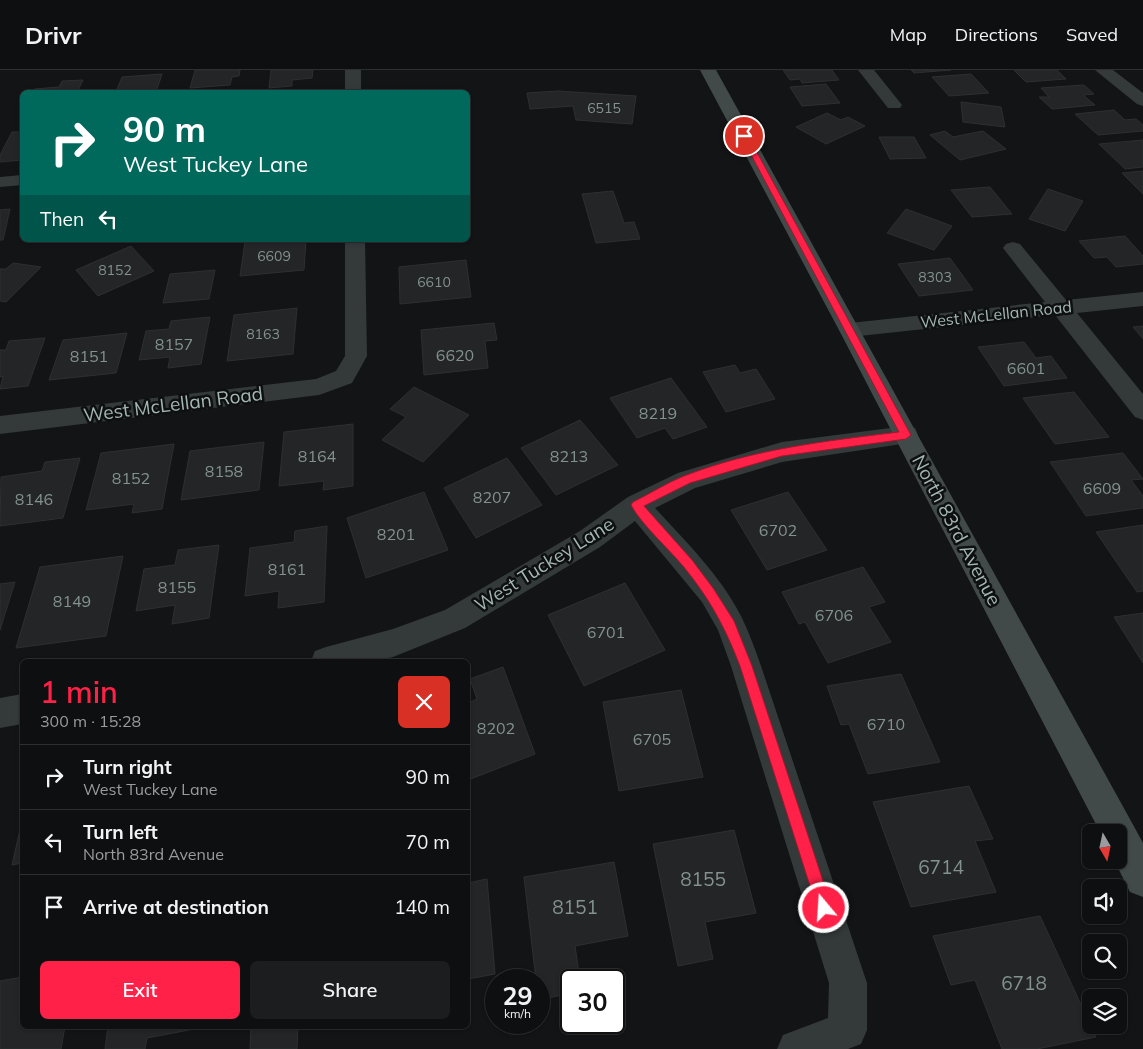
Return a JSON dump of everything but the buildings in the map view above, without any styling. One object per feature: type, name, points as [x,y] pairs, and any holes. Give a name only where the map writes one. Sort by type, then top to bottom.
[{"type":"main road","name":"North 83rd Avenue","points":[[708,70],[850,330],[1114,824]]},
{"type":"main road","name":"North 83rd Avenue","points":[[1128,850],[1143,879]]},
{"type":"street","points":[[353,70],[353,90]]},
{"type":"street","points":[[866,70],[894,105]]},
{"type":"street","points":[[1103,70],[1143,101]]},
{"type":"street","points":[[0,182],[20,180]]},
{"type":"street","name":"West McLellan Road","points":[[0,425],[319,387],[344,377],[356,356],[355,242]]},
{"type":"street","points":[[1013,248],[1143,411]]},
{"type":"street","name":"West McLellan Road","points":[[850,330],[1143,299]]},
{"type":"street","name":"West Tuckey Lane","points":[[333,659],[393,643],[455,619],[590,539],[637,505],[687,480],[757,458],[825,445],[906,435]]},
{"type":"street","points":[[637,505],[688,564],[730,625],[746,666],[848,983],[847,1030],[797,1049]]},
{"type":"street","points":[[0,713],[20,710]]},
{"type":"route","points":[[744,136],[906,435],[825,445],[754,459],[687,480],[637,505],[688,564],[730,625],[746,666],[824,908]]}]
